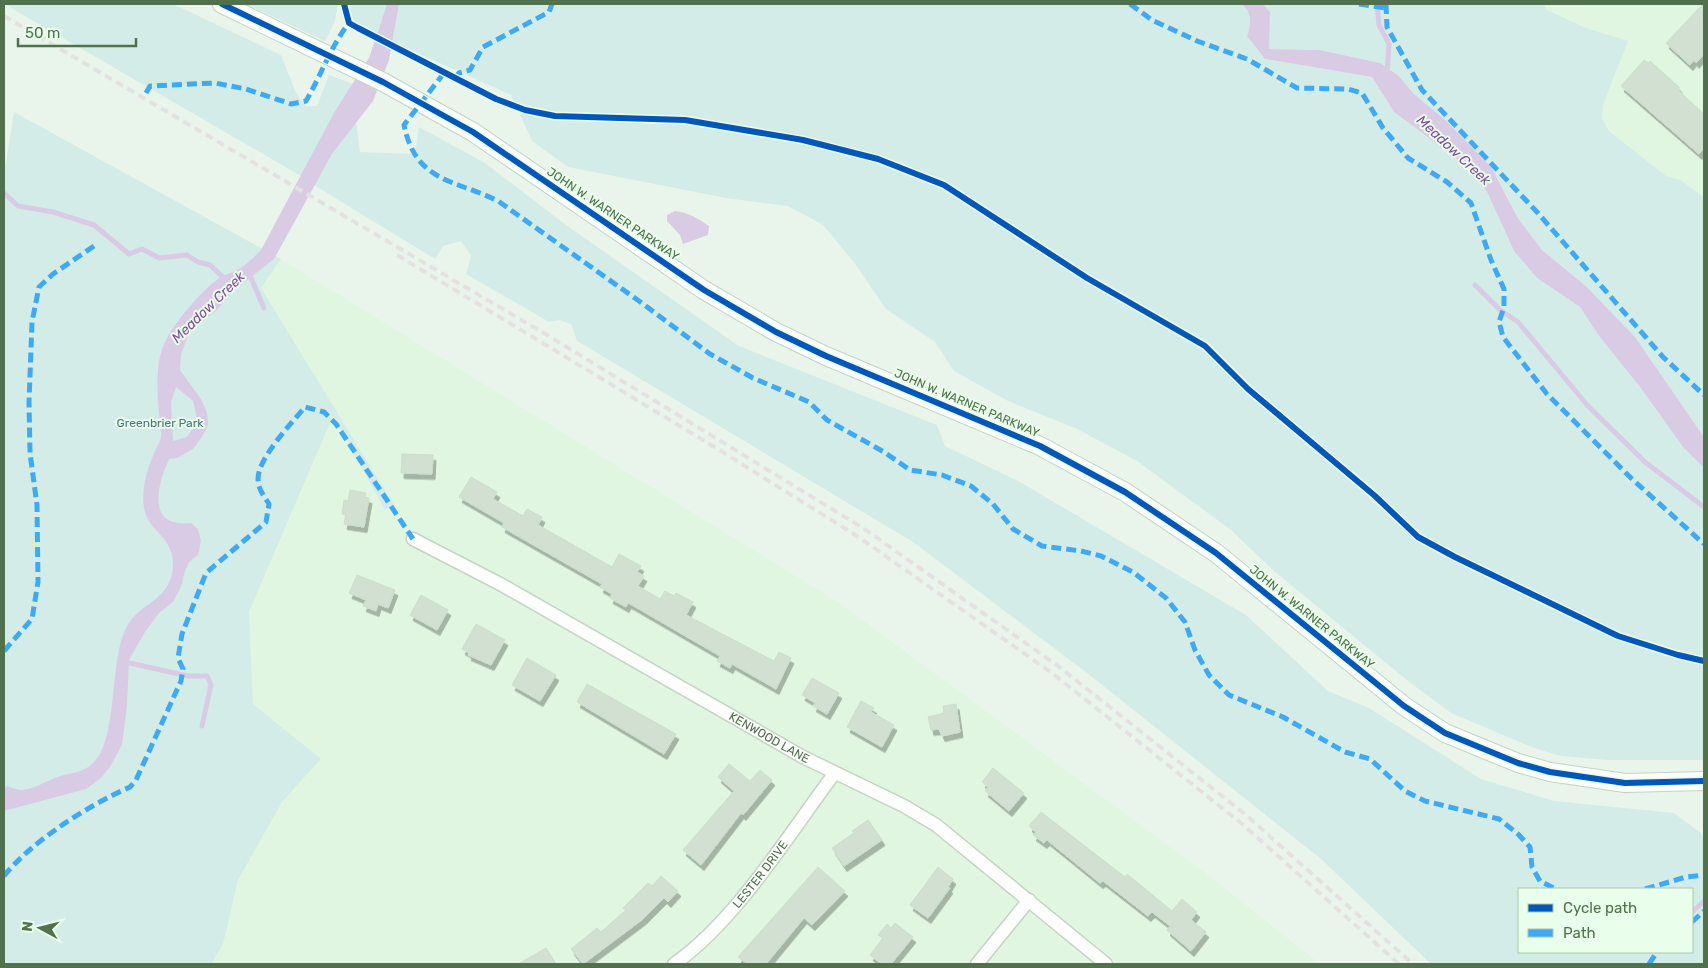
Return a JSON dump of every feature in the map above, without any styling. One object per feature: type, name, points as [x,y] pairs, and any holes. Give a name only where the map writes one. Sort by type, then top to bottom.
[{"type":"main road","name":"JOHN W. WARNER PARKWAY","points":[[222,4],[383,82],[473,132],[737,311],[826,356],[1040,446],[1125,492],[1216,553],[1404,706],[1445,733],[1518,763],[1559,774],[1625,783],[1704,781]]},
{"type":"street","name":"KENWOOD LANE","points":[[413,538],[502,585],[834,774],[904,806],[936,825],[1106,964]]},
{"type":"street","name":"LESTER DRIVE","points":[[674,964],[704,939],[729,913],[834,774]]},
{"type":"street","points":[[977,964],[1029,900]]},
{"type":"shaded area","points":[[1373,4],[1704,4],[1704,314]]},
{"type":"shaded area","points":[[281,259],[838,602],[1212,878],[1320,964],[136,964],[321,759],[253,704],[249,612],[333,416],[385,510],[394,505],[261,288]]},
{"type":"green space","points":[[4,4],[173,4],[281,55],[296,93],[306,106],[317,106],[329,75],[353,84],[335,111],[301,176]]},
{"type":"green space","points":[[246,4],[338,5],[335,21],[325,41]]},
{"type":"green space","points":[[349,4],[387,4],[376,36],[355,24]]},
{"type":"green space","points":[[399,4],[1241,4],[1248,11],[1250,18],[1247,36],[1265,59],[1372,77],[1394,112],[1473,171],[1487,192],[1514,251],[1537,278],[1580,307],[1599,336],[1640,387],[1683,447],[1704,468],[1704,760],[1607,760],[1561,756],[1534,748],[1451,713],[1408,681],[1275,572],[1231,530],[1137,461],[1077,429],[1008,401],[954,371],[935,342],[886,309],[853,261],[823,225],[788,206],[726,198],[568,167],[532,141],[511,95],[393,42],[394,25]]},
{"type":"green space","points":[[1263,4],[1544,4],[1547,10],[1586,28],[1628,41],[1603,105],[1602,119],[1609,131],[1666,176],[1680,180],[1704,197],[1704,437],[1635,337],[1587,287],[1542,250],[1518,218],[1506,194],[1443,118],[1414,94],[1399,76],[1380,63],[1320,50],[1268,49],[1270,12]]},
{"type":"green space","name":"Greenbrier Park","points":[[14,112],[281,259],[261,288],[394,505],[385,510],[333,416],[249,612],[253,704],[321,759],[282,802],[238,880],[223,944],[211,964],[4,964],[4,175]]},
{"type":"green space","points":[[356,120],[360,152],[415,154],[419,127],[485,163],[566,225],[739,346],[937,425],[945,446],[1020,482],[1246,615],[1328,691],[1369,708],[1481,779],[1554,801],[1674,813],[1701,833],[1704,839],[1704,964],[1431,964],[1321,859],[1082,669],[913,542],[577,341],[571,324],[560,320],[549,322],[466,274],[471,256],[461,241],[443,246],[435,259],[314,185],[332,154]]},
{"type":"water","name":"Meadow Creek","points":[[387,4],[399,4],[389,60],[373,101],[332,154],[274,259],[232,292],[218,309],[189,332],[181,355],[180,370],[201,399],[207,413],[208,425],[193,449],[177,458],[169,459],[161,481],[159,503],[161,512],[167,519],[177,523],[191,523],[198,529],[201,541],[198,555],[189,562],[181,587],[173,602],[159,613],[145,632],[129,660],[127,706],[122,745],[110,767],[101,778],[86,789],[4,811],[4,788],[7,786],[21,790],[35,787],[57,777],[88,767],[100,753],[106,739],[110,721],[117,663],[125,630],[137,613],[166,588],[171,579],[173,567],[170,549],[146,516],[143,501],[147,473],[161,438],[157,386],[158,368],[165,342],[188,308],[211,284],[243,267],[261,250],[335,111],[369,58]],"holes":[[[176,387],[193,401],[198,422],[187,437],[173,441],[171,402]]]},
{"type":"water","name":"Meadow Creek","points":[[1241,4],[1263,4],[1270,12],[1269,49],[1320,50],[1380,63],[1399,76],[1414,94],[1443,118],[1491,167],[1518,218],[1542,250],[1587,287],[1635,337],[1704,437],[1704,468],[1683,447],[1640,387],[1599,336],[1580,307],[1537,278],[1514,251],[1487,192],[1473,171],[1394,112],[1372,77],[1265,59],[1247,36],[1250,18],[1248,11]]},
{"type":"water","points":[[675,211],[693,216],[709,226],[708,235],[683,244],[680,235],[667,221],[667,215]]},
{"type":"building","points":[[1703,4],[1704,54],[1696,63],[1694,60],[1690,65],[1666,43]]},
{"type":"building","points":[[1644,60],[1648,63],[1650,61],[1679,87],[1679,91],[1704,114],[1704,148],[1699,154],[1621,86]]},
{"type":"building","points":[[402,454],[433,455],[432,474],[401,473]]},
{"type":"building","points":[[471,477],[497,492],[493,499],[523,516],[527,509],[542,517],[538,525],[612,567],[619,554],[641,566],[637,572],[644,576],[638,586],[660,599],[665,591],[674,596],[676,593],[693,602],[686,615],[774,661],[779,652],[791,658],[776,689],[732,664],[730,668],[717,661],[720,656],[632,605],[628,603],[626,607],[610,598],[612,594],[600,587],[602,584],[502,527],[504,523],[459,497]]},
{"type":"building","points":[[350,490],[366,493],[365,497],[369,498],[364,527],[344,524],[346,515],[342,514],[344,500],[348,501]]},
{"type":"building","points":[[357,575],[395,590],[388,608],[378,604],[376,611],[363,606],[366,600],[349,593]]},
{"type":"building","points":[[421,595],[448,610],[437,630],[410,615]]},
{"type":"building","points":[[476,624],[505,640],[491,665],[468,655],[469,653],[462,649]]},
{"type":"building","points":[[527,658],[556,675],[540,701],[512,685]]},
{"type":"building","points":[[812,678],[839,693],[827,714],[813,706],[815,703],[802,695]]},
{"type":"building","points":[[587,684],[676,734],[664,754],[577,702]]},
{"type":"building","points":[[861,701],[874,708],[871,712],[894,725],[882,747],[847,727]]},
{"type":"building","points":[[956,704],[960,732],[942,736],[939,729],[931,730],[928,717],[944,713],[943,706]]},
{"type":"building","points":[[729,764],[750,781],[760,770],[772,780],[743,815],[741,813],[701,865],[683,850],[734,791],[718,777]]},
{"type":"building","points":[[993,768],[1024,793],[1009,811],[985,791],[988,787],[982,782]]},
{"type":"building","points":[[1041,812],[1125,877],[1127,874],[1172,911],[1182,899],[1197,912],[1191,920],[1206,932],[1191,951],[1167,930],[1170,926],[1152,912],[1148,916],[1103,881],[1100,883],[1047,840],[1044,843],[1033,835],[1036,832],[1029,826]]},
{"type":"building","points":[[868,820],[882,840],[844,866],[832,848],[854,833],[852,831]]},
{"type":"building","points":[[818,867],[845,891],[812,925],[804,918],[766,964],[748,964],[738,957]]},
{"type":"building","points":[[938,867],[953,879],[948,887],[950,888],[928,918],[910,905]]},
{"type":"building","points":[[661,876],[678,891],[668,902],[664,898],[643,919],[583,964],[571,949],[597,928],[601,932],[626,910],[623,908],[648,883],[652,886]]},
{"type":"building","points":[[895,923],[913,937],[891,964],[881,964],[870,955],[883,938],[878,935],[887,924],[891,928]]},
{"type":"building","points":[[546,948],[556,964],[518,964]]},
{"type":"waterway","points":[[1377,4],[1379,25],[1389,44],[1387,73]]},
{"type":"waterway","name":"Meadow Creek","points":[[4,193],[18,206],[53,212],[94,225],[129,254],[142,249],[159,258],[187,255],[198,262],[210,265],[226,280]]},
{"type":"waterway","name":"Meadow Creek","points":[[248,271],[264,308]]},
{"type":"waterway","points":[[1475,285],[1499,309],[1518,322],[1588,406],[1645,462],[1704,507]]},
{"type":"waterway","points":[[125,662],[188,676],[207,676],[211,685],[202,726]]},
{"type":"waterway","points":[[1693,911],[1704,901]]},
{"type":"railway","points":[[4,16],[547,335],[863,528],[1058,666],[1246,815],[1413,964]]},
{"type":"railway","points":[[397,255],[708,443],[857,536],[1052,673],[1241,823],[1399,964]]},
{"type":"marked path","points":[[454,78],[459,73],[470,70],[483,47],[549,12],[552,4]]},
{"type":"marked path","points":[[1130,4],[1152,20],[1197,41],[1247,59],[1297,88],[1348,89],[1362,93],[1383,128],[1408,158],[1447,182],[1471,203],[1491,260],[1504,289],[1504,307],[1499,322],[1503,337],[1547,394],[1631,478],[1704,544]]},
{"type":"marked path","points":[[1359,4],[1386,8]]},
{"type":"marked path","points":[[1386,4],[1387,27],[1422,90],[1537,212],[1663,357],[1704,395]]},
{"type":"marked path","points":[[146,93],[150,86],[215,83],[246,89],[291,104],[306,101],[331,51],[349,23]]},
{"type":"marked path","points":[[444,73],[404,125],[410,144],[427,169],[452,183],[498,201],[710,354],[753,378],[809,402],[827,420],[884,452],[910,470],[942,475],[971,486],[993,504],[1013,529],[1042,546],[1081,551],[1101,556],[1133,572],[1166,598],[1185,622],[1195,650],[1209,675],[1229,695],[1283,717],[1345,752],[1370,759],[1405,791],[1425,801],[1499,819],[1518,834],[1530,847],[1532,867],[1540,881],[1554,888]]},
{"type":"marked path","points":[[4,651],[32,619],[38,582],[37,505],[30,453],[29,402],[32,322],[39,287],[53,274],[97,244]]},
{"type":"marked path","points":[[4,876],[45,837],[79,814],[130,787],[136,780],[181,681],[183,669],[178,658],[182,634],[206,573],[266,522],[269,504],[259,486],[259,471],[269,451],[305,407],[324,412],[336,424],[413,539]]},
{"type":"marked path","points":[[1648,888],[1686,877],[1704,875]]},
{"type":"marked path","points":[[1693,921],[1704,911]]},
{"type":"marked path","points":[[1649,964],[1656,953]]},
{"type":"cycle path","points":[[222,4],[383,82],[473,132],[704,290],[776,332],[826,356],[1040,446],[1125,492],[1216,553],[1404,706],[1445,733],[1518,763],[1550,772],[1625,783],[1704,781]]},
{"type":"cycle path","points":[[344,4],[349,23],[496,99],[525,110],[555,116],[685,120],[803,140],[878,159],[944,185],[1087,278],[1205,346],[1248,389],[1375,496],[1418,537],[1455,557],[1618,636],[1704,661]]}]
